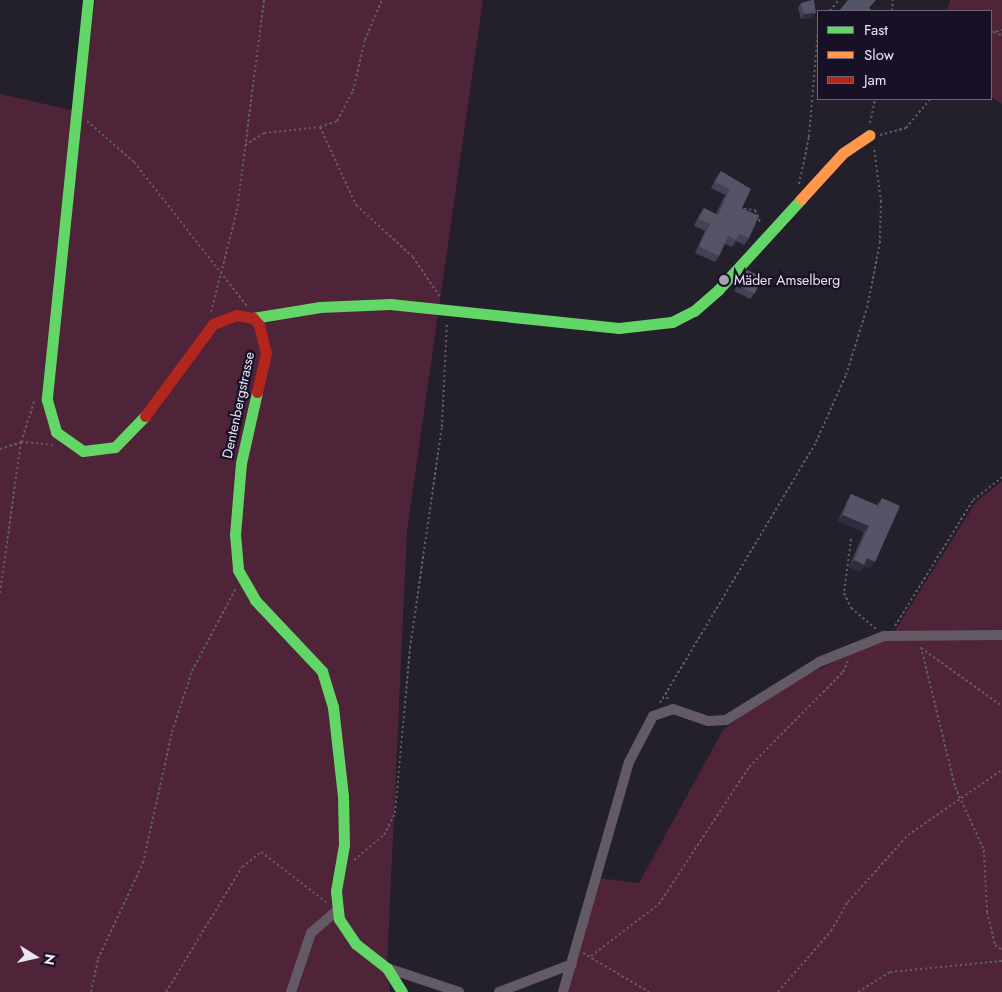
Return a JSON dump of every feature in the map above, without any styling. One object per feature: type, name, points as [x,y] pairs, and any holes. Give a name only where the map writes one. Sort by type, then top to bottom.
[{"type":"street","points":[[88,0],[74,110],[47,400],[56,432],[82,451],[115,447],[139,424],[213,324],[231,316],[252,318],[320,306],[372,304],[606,327],[652,327],[699,307],[759,245],[852,143],[870,135]]},
{"type":"street","name":"Dentenbergstrasse","points":[[241,580],[235,534],[239,479],[266,353],[262,330],[252,318]]},
{"type":"street","points":[[241,580],[314,658],[325,680],[343,796],[341,867],[337,910],[356,944],[387,968],[460,992]]},
{"type":"street","points":[[563,992],[629,762],[653,716],[673,709],[708,721],[726,720],[767,690],[855,647],[893,635],[1002,635]]},
{"type":"street","points":[[291,992],[311,933],[337,910]]},
{"type":"street","points":[[499,992],[572,964]]},
{"type":"street","points":[[387,968],[402,992]]},
{"type":"path","points":[[211,314],[223,271],[245,145],[264,0]]},
{"type":"path","points":[[245,145],[264,133],[320,127],[344,112],[365,40],[382,0]]},
{"type":"path","points":[[831,10],[839,0]]},
{"type":"path","points":[[793,208],[809,137],[817,42]]},
{"type":"path","points":[[653,716],[816,442],[846,375],[867,308],[880,242],[881,202],[870,135],[874,100]]},
{"type":"path","points":[[870,135],[901,131],[929,100]]},
{"type":"path","points":[[74,110],[134,162],[223,271],[252,318]]},
{"type":"path","points":[[320,127],[356,205],[413,256],[448,310],[442,427],[410,648],[395,812],[384,835],[341,867]]},
{"type":"path","points":[[738,206],[755,210],[762,219],[759,245]]},
{"type":"path","points":[[0,593],[20,442]]},
{"type":"path","points":[[0,449],[20,442],[70,444]]},
{"type":"path","points":[[893,635],[934,558],[973,500],[1002,477]]},
{"type":"path","points":[[851,539],[844,593],[851,608],[893,635],[920,647],[1002,706]]},
{"type":"path","points":[[91,992],[98,959],[141,870],[172,732],[192,671],[241,580]]},
{"type":"path","points":[[591,956],[659,904],[749,767],[843,672],[855,647]]},
{"type":"path","points":[[920,647],[948,764],[984,850],[987,912],[996,945],[1002,950]]},
{"type":"path","points":[[778,992],[831,931],[848,902],[908,835],[1002,770]]},
{"type":"path","points":[[166,992],[242,867],[261,852],[337,910]]},
{"type":"path","points":[[576,951],[591,956],[649,992]]},
{"type":"path","points":[[858,992],[890,972],[1002,961]]},
{"type":"shaded area","points":[[95,0],[483,0],[407,531],[387,968],[390,992],[0,992],[0,94],[81,112]]},
{"type":"shaded area","points":[[950,0],[1002,0],[1002,104],[992,98],[992,10],[947,10]]},
{"type":"shaded area","points":[[1002,481],[1002,632],[892,635],[976,502]]},
{"type":"shaded area","points":[[884,638],[1002,638],[1002,992],[569,992],[572,964],[599,878],[639,883],[723,730],[769,693]]},
{"type":"building","points":[[814,0],[816,13],[804,14],[801,3]]},
{"type":"building","points":[[848,0],[876,0],[869,8],[872,10],[840,10]]},
{"type":"building","points":[[721,171],[751,189],[742,208],[759,216],[749,238],[739,234],[736,240],[728,236],[719,256],[699,246],[710,224],[699,219],[704,208],[718,215],[730,189],[715,182]]},
{"type":"building","points":[[747,270],[762,277],[755,293],[739,286]]},
{"type":"building","points":[[851,494],[878,506],[882,498],[900,506],[875,562],[867,558],[864,565],[854,560],[869,526],[843,515]]},
{"type":"traffic: fast","points":[[88,0],[47,400],[56,432],[83,451],[115,447],[145,416]]},
{"type":"traffic: fast","points":[[253,318],[320,307],[390,304],[619,328],[672,322],[694,311],[718,290],[801,199]]},
{"type":"traffic: fast","points":[[257,392],[241,463],[235,534],[238,570],[255,600],[322,671],[333,707],[343,796],[344,845],[336,891],[339,919],[356,944],[387,968],[402,992]]},
{"type":"traffic: slow","points":[[801,199],[843,153],[870,135]]},
{"type":"traffic: jam","points":[[145,416],[213,324],[237,315],[253,318],[259,325],[266,353],[257,392]]},
{"type":"place","name":"Mäder Amselberg","points":[[724,280]]}]
